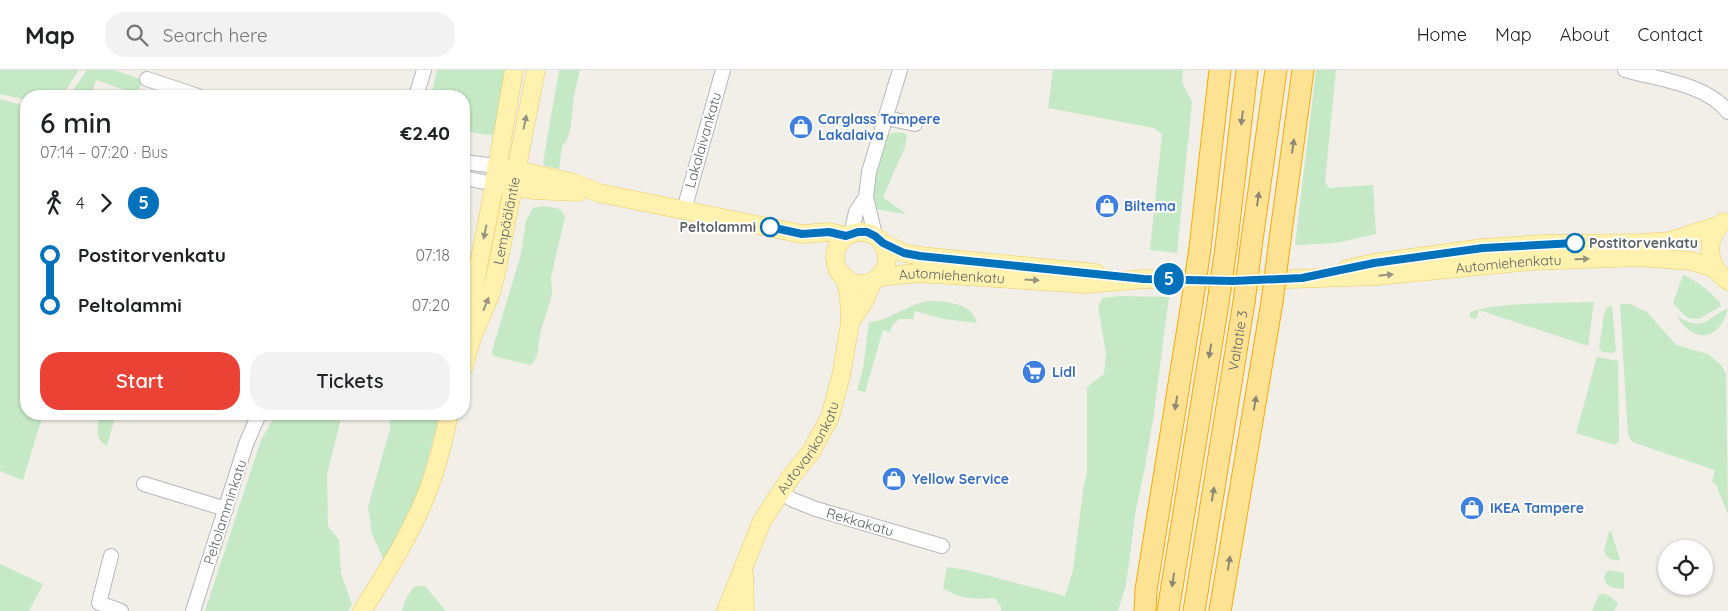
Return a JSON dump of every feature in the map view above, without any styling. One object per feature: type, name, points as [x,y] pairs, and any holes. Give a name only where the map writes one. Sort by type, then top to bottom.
[{"type":"highway","points":[[1139,611],[1145,601],[1192,303],[1220,70]]},
{"type":"highway","name":"Valtatie 3","points":[[1168,611],[1218,303],[1247,70]]},
{"type":"highway","name":"Valtatie 3","points":[[1194,611],[1244,302],[1276,70]]},
{"type":"highway","points":[[1220,611],[1272,302],[1303,70]]},
{"type":"main road","name":"Lempääläntie","points":[[470,307],[514,70]]},
{"type":"main road","name":"Lempääläntie","points":[[470,344],[491,293],[499,261],[536,70]]},
{"type":"main road","points":[[496,166],[514,178],[552,191],[596,192],[802,234],[829,232],[849,235]]},
{"type":"main road","points":[[494,184],[514,178]]},
{"type":"main road","points":[[1725,220],[1714,234],[1710,245],[1710,257],[1714,268],[1728,281]]},
{"type":"main road","name":"Automiehenkatu","points":[[1302,278],[1374,263],[1483,248],[1544,244],[1670,241],[1725,220]]},
{"type":"main road","points":[[802,234],[826,248],[836,262],[840,273],[858,283],[866,283],[876,279],[886,265],[886,250],[879,239],[867,232],[858,232],[849,235],[838,246],[836,262]]},
{"type":"main road","name":"Automiehenkatu","points":[[879,239],[904,253],[920,256],[1144,279],[1233,281],[1377,276],[1530,261],[1602,258],[1670,258],[1691,261],[1714,268]]},
{"type":"main road","name":"Automiehenkatu","points":[[876,279],[918,273],[1087,284],[1144,279]]},
{"type":"main road","name":"Autovarikonkatu","points":[[726,611],[762,521],[780,492],[812,452],[830,417],[843,368],[850,323],[849,296],[845,277]]},
{"type":"main road","name":"Autovarikonkatu","points":[[850,323],[876,279]]},
{"type":"main road","points":[[362,611],[400,548],[416,517],[435,472],[448,420]]},
{"type":"main road","name":"Autovarikonkatu","points":[[744,566],[744,611]]},
{"type":"street","points":[[418,90],[424,70]]},
{"type":"street","name":"Lakalaivankatu","points":[[684,210],[723,70]]},
{"type":"street","points":[[849,235],[856,212],[866,197],[872,159],[900,70]]},
{"type":"street","points":[[1626,70],[1702,92],[1719,103],[1728,112]]},
{"type":"street","points":[[147,79],[180,90]]},
{"type":"street","points":[[886,118],[915,124]]},
{"type":"street","points":[[470,163],[496,166]]},
{"type":"street","points":[[470,179],[494,184]]},
{"type":"street","points":[[866,197],[879,239]]},
{"type":"street","name":"Peltolamminkatu","points":[[193,611],[246,444],[256,420]]},
{"type":"street","points":[[144,484],[226,509]]},
{"type":"street","name":"Rekkakatu","points":[[780,492],[816,510],[942,546]]},
{"type":"street","points":[[111,556],[99,603],[121,611]]},
{"type":"green space","points":[[0,70],[79,70],[66,90],[20,90],[20,99],[0,94]]},
{"type":"green space","points":[[87,70],[114,70],[143,80],[139,90],[125,90],[96,80],[93,89],[95,90],[73,90]]},
{"type":"green space","points":[[437,70],[507,70],[494,135],[470,132],[470,90],[432,90]]},
{"type":"green space","points":[[559,70],[580,70],[574,95],[571,126],[567,140],[562,146],[559,169],[545,166],[543,163]]},
{"type":"green space","points":[[1053,70],[1183,70],[1182,82],[1192,102],[1177,253],[1150,250],[1162,134],[1154,128],[1048,108]]},
{"type":"green space","points":[[1316,70],[1336,70],[1325,182],[1329,188],[1373,185],[1376,234],[1336,243],[1295,245]]},
{"type":"green space","points":[[0,99],[20,104],[20,420],[41,420],[23,480],[0,471]]},
{"type":"green space","points":[[896,132],[904,133],[907,136],[905,147],[883,197],[906,214],[875,209],[873,199],[874,182],[884,142],[887,137]]},
{"type":"green space","points":[[544,206],[560,209],[565,217],[551,277],[552,295],[541,330],[537,356],[531,365],[493,356],[492,351],[521,254],[526,221],[533,208]]},
{"type":"green space","points":[[1683,275],[1694,280],[1707,290],[1720,302],[1721,306],[1699,319],[1687,318],[1673,303]]},
{"type":"green space","points":[[1119,296],[1169,297],[1154,413],[1136,509],[1126,585],[1118,611],[1001,611],[1001,607],[995,598],[968,598],[949,592],[943,588],[947,567],[967,570],[1065,596],[1073,570],[1087,471],[1087,387],[1104,374],[1106,354],[1098,307],[1103,298]]},
{"type":"green space","points":[[927,301],[949,302],[964,307],[970,311],[977,323],[944,319],[915,311],[913,319],[899,319],[892,326],[890,332],[883,330],[865,392],[857,390],[863,369],[869,322],[882,319]]},
{"type":"green space","points":[[1594,302],[1588,346],[1479,310],[1476,319],[1471,318],[1469,314],[1476,310],[1507,305]]},
{"type":"green space","points":[[1620,304],[1630,304],[1647,312],[1676,345],[1708,354],[1721,365],[1726,374],[1728,514],[1716,485],[1712,482],[1715,470],[1632,442],[1628,434]]},
{"type":"green space","points":[[1612,306],[1616,350],[1613,353],[1602,352],[1599,348],[1604,314],[1607,307]]},
{"type":"green space","points":[[1728,308],[1719,327],[1706,335],[1698,335],[1691,331],[1683,325],[1677,316],[1686,321],[1699,324]]},
{"type":"green space","points":[[1597,357],[1618,361],[1619,441],[1615,445],[1576,433]]},
{"type":"green space","points":[[99,420],[114,420],[107,446],[98,436]]},
{"type":"green space","points":[[273,420],[341,420],[327,475],[328,526],[339,540],[341,573],[352,605],[348,611],[205,611],[261,440]]},
{"type":"green space","points":[[390,420],[438,420],[418,496],[384,560],[372,534],[368,507],[390,429]]},
{"type":"green space","points":[[1611,531],[1620,560],[1610,559],[1604,551],[1609,532]]},
{"type":"green space","points":[[0,564],[43,584],[29,611],[0,611]]},
{"type":"green space","points":[[1609,570],[1624,573],[1624,589],[1611,587],[1606,583],[1604,576]]},
{"type":"green space","points":[[416,586],[425,586],[446,611],[402,611],[407,597]]},
{"type":"green space","points":[[1599,595],[1610,596],[1618,604],[1614,611],[1592,611]]},
{"type":"bus line","name":"5","points":[[770,227],[802,234],[829,232],[846,236],[858,232],[867,232],[883,243],[904,253],[920,256],[1102,273],[1144,279],[1233,281],[1302,278],[1374,263],[1483,248],[1575,243]]},
{"type":"place","name":"Carglass Tampere Lakalaiva","points":[[801,127]]},
{"type":"place","name":"Biltema","points":[[1107,206]]},
{"type":"place","name":"Peltolammi","points":[[770,227]]},
{"type":"place","name":"Postitorvenkatu","points":[[1575,243]]},
{"type":"place","name":"Lidl","points":[[1034,372]]},
{"type":"place","name":"Yellow Service","points":[[894,479]]},
{"type":"place","name":"IKEA Tampere","points":[[1472,508]]}]
